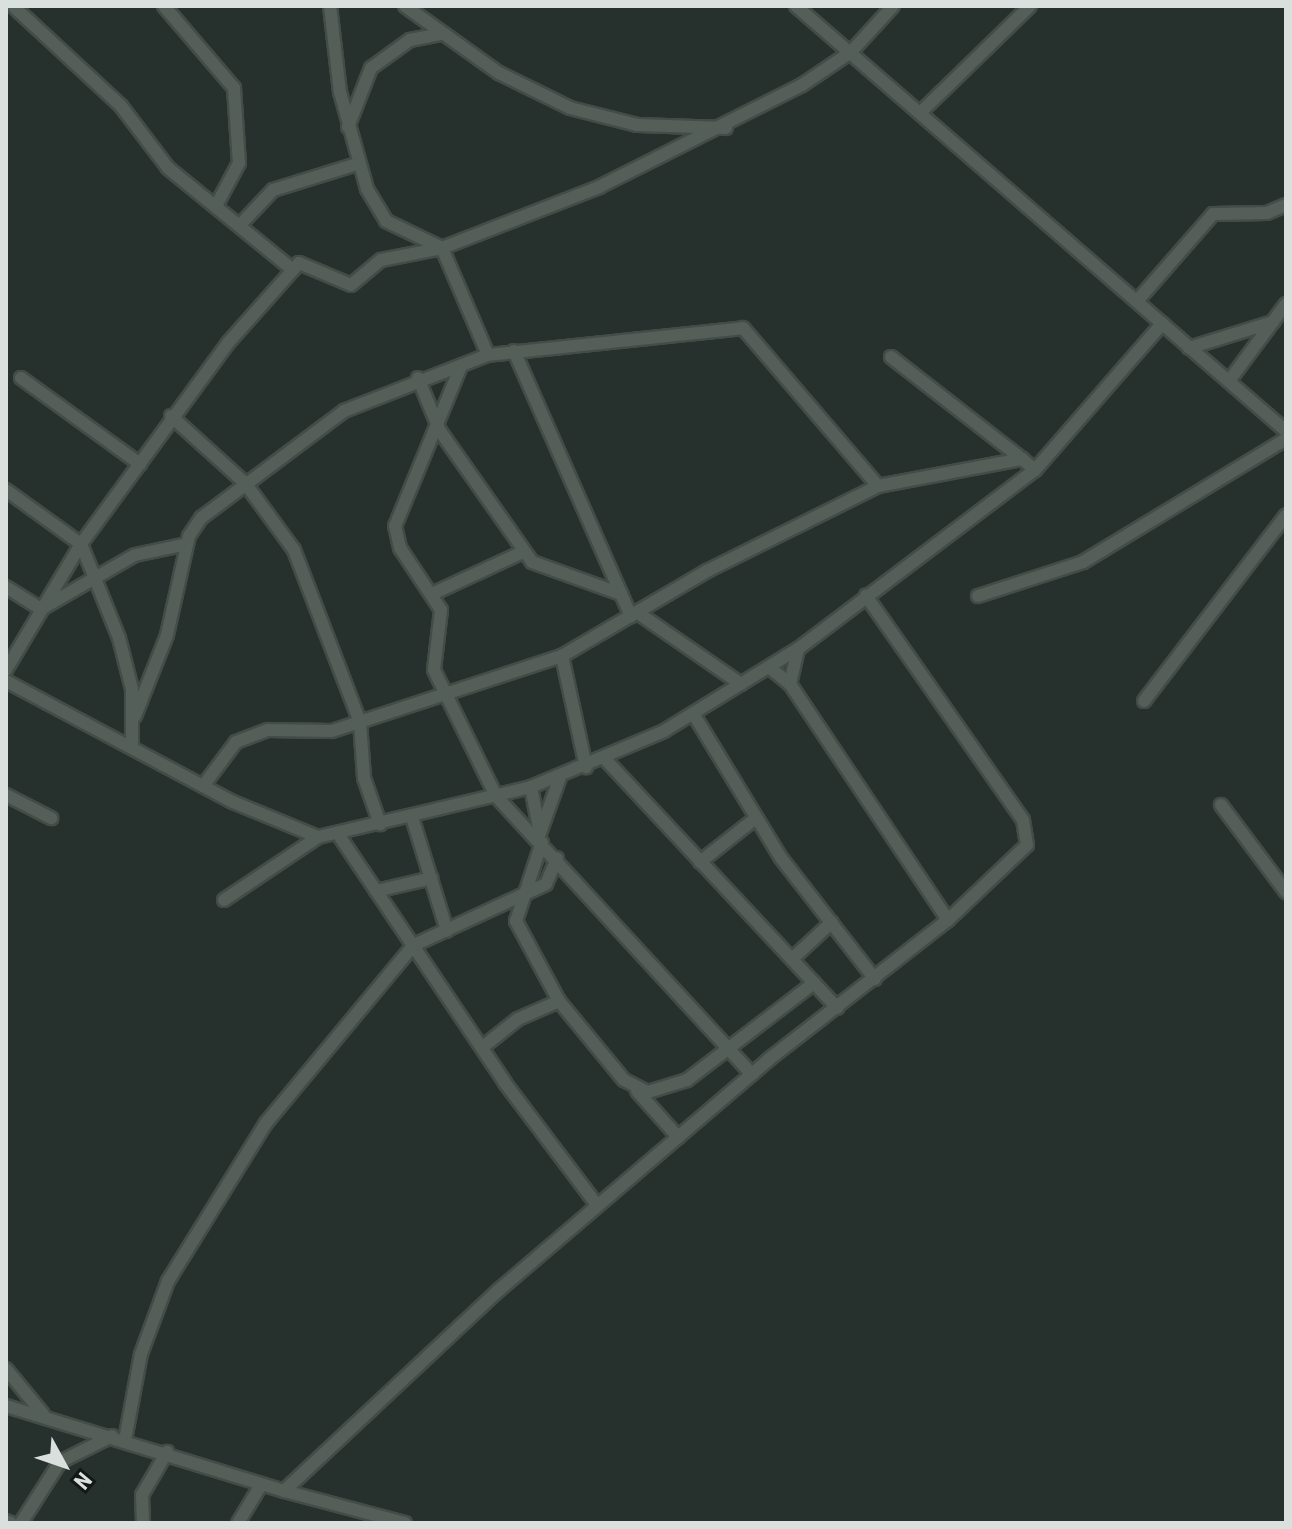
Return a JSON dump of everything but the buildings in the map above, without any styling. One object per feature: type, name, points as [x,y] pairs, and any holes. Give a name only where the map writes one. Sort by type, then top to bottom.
[{"type":"street","points":[[13,6],[121,106],[168,168],[217,204],[293,270]]},
{"type":"street","points":[[164,6],[234,88],[239,163],[217,204]]},
{"type":"street","points":[[330,6],[348,127],[357,164],[386,221],[442,248],[488,355]]},
{"type":"street","points":[[405,6],[499,73],[594,116],[726,128]]},
{"type":"street","points":[[796,6],[1138,300],[1189,348],[1284,423]]},
{"type":"street","points":[[6,670],[81,544],[171,416],[293,270],[312,263],[351,285],[381,260],[442,248],[726,128],[851,52],[893,6]]},
{"type":"street","points":[[921,112],[1030,6]]},
{"type":"street","points":[[348,127],[371,68],[410,40],[441,34]]},
{"type":"street","points":[[240,225],[273,190],[357,164]]},
{"type":"street","points":[[1138,300],[1213,214],[1232,208],[1267,213],[1286,205]]},
{"type":"street","points":[[1229,381],[1286,304]]},
{"type":"street","points":[[1189,348],[1273,322]]},
{"type":"street","points":[[6,681],[203,786],[318,837],[340,837],[380,824],[531,787],[606,760],[694,715],[798,649],[1035,470],[1162,324]]},
{"type":"street","points":[[132,725],[167,635],[187,544],[201,518],[344,411],[418,378],[488,355],[743,328],[878,486]]},
{"type":"street","points":[[514,351],[621,594],[634,614],[741,684]]},
{"type":"street","points":[[891,357],[1035,470]]},
{"type":"street","points":[[461,366],[434,417],[395,526],[400,548],[432,594],[441,622],[430,658],[452,698],[496,796],[541,839],[752,1074]]},
{"type":"street","points":[[21,378],[140,464]]},
{"type":"street","points":[[418,378],[434,417],[523,552],[537,566],[621,594]]},
{"type":"street","points":[[171,416],[245,483],[303,568],[360,722],[364,778],[380,824]]},
{"type":"street","points":[[978,596],[1083,562],[1286,439]]},
{"type":"street","points":[[203,786],[225,751],[244,738],[360,722],[452,698],[562,656],[634,614],[878,486],[1022,459]]},
{"type":"street","points":[[6,490],[81,544],[119,638],[132,725],[132,746]]},
{"type":"street","points":[[1144,701],[1286,515]]},
{"type":"street","points":[[41,609],[135,555],[187,544]]},
{"type":"street","points":[[432,594],[523,552]]},
{"type":"street","points":[[6,587],[41,609]]},
{"type":"street","points":[[284,1491],[597,1205],[752,1074],[948,920],[1018,855],[1029,833],[866,596]]},
{"type":"street","points":[[652,605],[655,626]]},
{"type":"street","points":[[790,684],[798,649]]},
{"type":"street","points":[[562,656],[586,767]]},
{"type":"street","points":[[769,667],[790,684],[948,920]]},
{"type":"street","points":[[694,715],[756,818],[875,979]]},
{"type":"street","points":[[606,760],[837,1008]]},
{"type":"street","points":[[560,777],[541,839],[532,890],[518,932],[559,1001],[678,1137]]},
{"type":"street","points":[[531,787],[541,839]]},
{"type":"street","points":[[6,795],[51,818]]},
{"type":"street","points":[[1221,805],[1286,892]]},
{"type":"street","points":[[412,817],[447,931]]},
{"type":"street","points":[[700,862],[756,818]]},
{"type":"street","points":[[224,900],[318,837]]},
{"type":"street","points":[[340,837],[597,1205]]},
{"type":"street","points":[[125,1440],[141,1354],[190,1242],[266,1123],[414,945],[551,880],[557,858]]},
{"type":"street","points":[[376,891],[432,878]]},
{"type":"street","points":[[792,959],[832,922]]},
{"type":"street","points":[[637,1091],[681,1083],[730,1051],[814,983]]},
{"type":"street","points":[[484,1046],[518,1019],[559,1001]]},
{"type":"street","points":[[6,1369],[43,1414]]},
{"type":"street","points":[[6,1406],[43,1414],[167,1452],[261,1485],[405,1523]]},
{"type":"street","points":[[21,1523],[60,1462],[112,1436]]},
{"type":"street","points":[[132,1523],[167,1452]]},
{"type":"street","points":[[238,1523],[261,1485]]},
{"type":"street","points":[[139,1509],[143,1523]]}]
